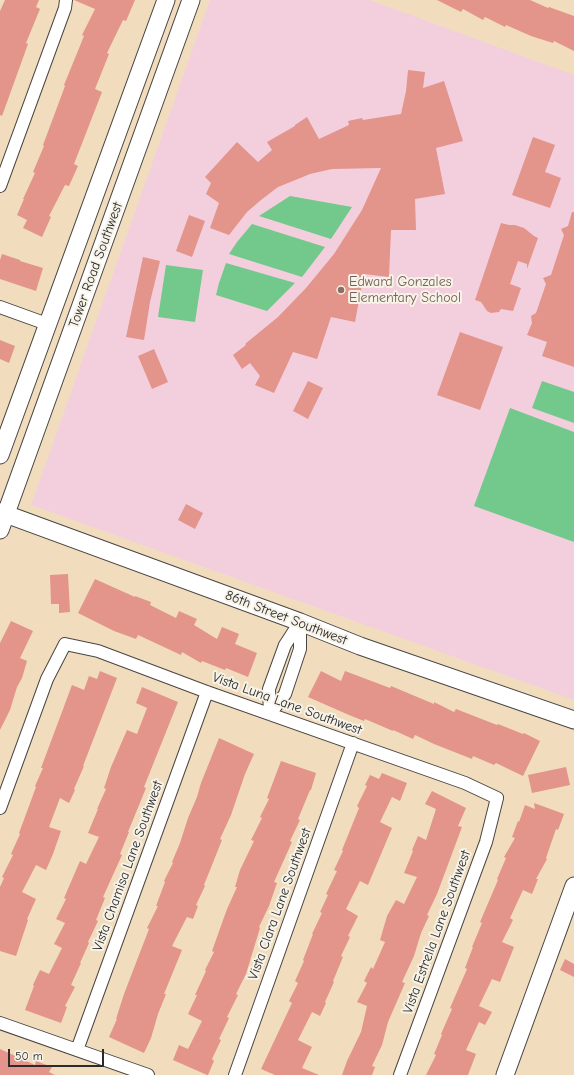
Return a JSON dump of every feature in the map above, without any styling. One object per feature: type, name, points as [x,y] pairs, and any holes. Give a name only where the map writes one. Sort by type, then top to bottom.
[{"type":"street","points":[[0,186],[3,166],[65,8],[66,0]]},
{"type":"street","name":"Tower Road Southwest","points":[[0,455],[166,0]]},
{"type":"street","name":"Tower Road Southwest","points":[[0,530],[3,513],[191,0]]},
{"type":"street","points":[[0,307],[47,324]]},
{"type":"street","name":"86th Street Southwest","points":[[3,513],[300,622],[360,646],[574,720]]},
{"type":"street","points":[[270,714],[269,689],[285,645],[300,622]]},
{"type":"street","name":"Vista Luna Lane Southwest","points":[[0,808],[47,679],[64,644],[98,651],[207,692],[465,784],[497,798]]},
{"type":"street","name":"Vista Chamisa Lane Southwest","points":[[77,1050],[207,692]]},
{"type":"street","name":"Vista Clara Lane Southwest","points":[[235,1075],[353,743]]},
{"type":"street","name":"Vista Estrella Lane Southwest","points":[[400,1075],[486,842],[497,798]]},
{"type":"street","points":[[505,1075],[574,886]]},
{"type":"street","points":[[0,1023],[148,1075]]},
{"type":"shaded area","name":"Edward Gonzales Elementary School","points":[[210,0],[370,0],[574,75],[574,700],[31,505]]},
{"type":"green space","points":[[290,196],[352,207],[331,239],[259,216]]},
{"type":"green space","points":[[252,224],[325,247],[302,277],[229,254]]},
{"type":"green space","points":[[226,263],[295,283],[267,311],[216,295]]},
{"type":"green space","points":[[166,265],[203,270],[195,322],[158,317]]},
{"type":"green space","points":[[542,381],[574,392],[574,423],[532,408]]},
{"type":"green space","points":[[510,408],[574,432],[574,542],[474,506]]},
{"type":"building","points":[[5,0],[39,0],[36,7],[40,9],[26,43],[28,44],[2,116],[0,115],[0,11]]},
{"type":"building","points":[[74,0],[135,0],[126,21],[123,20],[107,53],[109,54],[95,89],[102,92],[74,164],[78,166],[69,186],[65,185],[49,216],[51,217],[42,237],[23,228],[27,220],[17,215],[35,173],[33,172],[44,146],[43,145],[65,86],[64,85],[84,36],[82,35],[95,9]]},
{"type":"building","points":[[437,0],[530,0],[548,8],[549,7],[574,16],[574,51],[554,41],[553,43],[531,36],[506,25],[505,27],[485,17],[483,20],[463,9],[461,12]]},
{"type":"building","points":[[408,70],[425,72],[423,88],[444,81],[463,141],[436,148],[445,194],[415,199],[416,230],[391,230],[389,277],[364,274],[355,322],[331,317],[317,359],[293,352],[274,393],[255,385],[260,376],[250,363],[242,369],[233,355],[278,317],[306,288],[334,254],[362,210],[381,168],[332,169],[310,174],[278,187],[247,212],[229,235],[210,228],[219,203],[206,194],[211,183],[205,177],[237,142],[258,162],[272,150],[267,142],[295,126],[307,117],[319,139],[349,125],[348,121],[401,114],[406,91]]},
{"type":"building","points":[[533,137],[555,145],[545,172],[561,178],[550,208],[512,195]]},
{"type":"building","points":[[572,212],[574,212],[574,367],[542,356],[547,342],[527,335],[532,323],[531,316],[536,313],[546,284],[543,278],[551,275],[564,235],[561,229],[568,226]]},
{"type":"building","points":[[189,215],[205,221],[192,257],[176,251]]},
{"type":"building","points":[[501,223],[524,228],[538,238],[527,269],[527,264],[518,261],[510,284],[521,288],[513,311],[501,309],[499,312],[491,313],[487,311],[481,302],[475,300]]},
{"type":"building","points":[[2,254],[43,268],[36,291],[0,279],[0,260]]},
{"type":"building","points":[[143,257],[160,261],[150,302],[144,340],[126,337]]},
{"type":"building","points":[[460,332],[503,347],[480,410],[437,395]]},
{"type":"building","points":[[0,340],[15,346],[9,363],[0,359]]},
{"type":"building","points":[[154,349],[168,382],[152,389],[138,356]]},
{"type":"building","points":[[308,381],[323,388],[308,419],[293,411]]},
{"type":"building","points":[[186,504],[203,513],[195,529],[178,520]]},
{"type":"building","points":[[68,574],[70,612],[59,613],[59,604],[51,604],[50,575]]},
{"type":"building","points":[[95,579],[135,597],[151,602],[150,605],[176,618],[179,611],[197,619],[194,625],[217,639],[222,627],[239,634],[235,644],[257,653],[248,677],[226,668],[225,670],[202,661],[201,663],[182,652],[181,655],[138,635],[136,639],[114,631],[78,613]]},
{"type":"building","points":[[11,621],[33,631],[20,658],[27,661],[22,678],[17,687],[10,710],[0,730],[0,643]]},
{"type":"building","points":[[100,671],[117,678],[74,789],[75,790],[69,803],[60,798],[49,827],[61,831],[46,870],[36,865],[22,892],[36,899],[27,919],[28,920],[16,956],[0,951],[0,887],[4,878],[2,877],[13,855],[11,854],[20,834],[19,833],[36,787],[35,786],[43,768],[41,768],[72,685],[84,690],[89,676],[97,679]]},
{"type":"building","points":[[321,671],[341,681],[345,671],[390,688],[391,686],[434,704],[434,702],[454,712],[456,709],[497,725],[498,724],[523,734],[524,733],[540,741],[523,776],[496,763],[494,765],[473,756],[472,759],[415,735],[413,739],[365,719],[364,721],[308,697]]},
{"type":"building","points":[[142,687],[178,702],[144,787],[146,788],[120,854],[122,855],[103,897],[105,898],[96,920],[98,921],[71,985],[75,987],[65,1006],[67,1007],[61,1023],[25,1010],[34,986],[33,985],[40,970],[49,974],[62,948],[54,944],[65,923],[56,919],[66,899],[64,898],[80,861],[86,864],[99,837],[88,833],[106,789],[104,788],[111,767],[127,730],[137,734],[147,708],[136,703]]},
{"type":"building","points":[[219,738],[254,754],[245,774],[231,815],[220,839],[222,840],[204,885],[205,886],[196,905],[198,906],[193,919],[187,917],[172,946],[182,950],[164,994],[166,994],[151,1038],[144,1053],[109,1037],[117,1019],[124,994],[149,929],[147,928],[158,906],[156,906],[165,882],[164,881],[173,863],[172,862],[188,818]]},
{"type":"building","points":[[281,761],[316,773],[311,790],[298,819],[300,820],[290,841],[292,842],[274,882],[277,883],[269,906],[259,927],[260,928],[246,974],[227,1017],[229,1018],[219,1039],[221,1040],[212,1059],[214,1061],[207,1075],[173,1060],[179,1045],[188,1049],[202,1021],[188,1014],[197,995],[195,995],[206,971],[205,970],[214,952],[212,951],[227,909],[237,887],[235,887],[240,870],[254,841],[251,840],[262,818],[260,817],[269,799],[267,798]]},
{"type":"building","points":[[566,767],[570,785],[532,793],[528,775]]},
{"type":"building","points":[[382,773],[407,783],[400,801],[392,797],[380,822],[392,828],[368,885],[360,881],[346,909],[358,916],[348,936],[350,937],[341,956],[343,957],[325,1002],[326,1003],[320,1016],[312,1012],[298,1040],[312,1047],[302,1068],[319,1075],[275,1075],[261,1069],[292,1003],[289,1001],[298,983],[295,981],[304,961],[303,960],[312,934],[322,913],[320,912],[328,895],[326,894],[337,871],[334,870],[343,851],[342,850],[359,808],[357,806],[367,786],[365,785],[370,775],[379,779]]},
{"type":"building","points":[[432,791],[466,808],[458,826],[462,827],[437,894],[427,915],[429,916],[421,933],[414,956],[402,982],[405,983],[388,1022],[382,1045],[372,1066],[375,1067],[372,1075],[342,1075],[361,1032],[367,1006],[357,1002],[367,983],[364,981],[371,967],[373,969],[385,942],[380,940],[387,916],[396,900],[404,904],[417,877],[404,873],[418,836],[426,840],[436,809],[425,804]]},
{"type":"building","points":[[534,803],[564,814],[558,830],[556,829],[546,858],[547,859],[536,879],[538,879],[532,894],[523,890],[510,918],[513,920],[502,942],[514,947],[500,982],[492,979],[479,1006],[492,1012],[485,1025],[479,1022],[466,1050],[476,1054],[468,1075],[426,1075],[436,1055],[434,1054],[452,1009],[450,1008],[467,969],[465,968],[482,923],[480,922],[498,880],[497,879],[506,858],[504,857],[515,838],[512,837],[518,821],[519,822],[525,805],[535,809]]},
{"type":"building","points":[[565,959],[574,964],[574,977],[560,970]]},
{"type":"building","points":[[0,1049],[35,1065],[36,1061],[52,1067],[49,1072],[55,1075],[0,1075]]},
{"type":"place","name":"Edward Gonzales Elementary School","points":[[341,290]]}]
